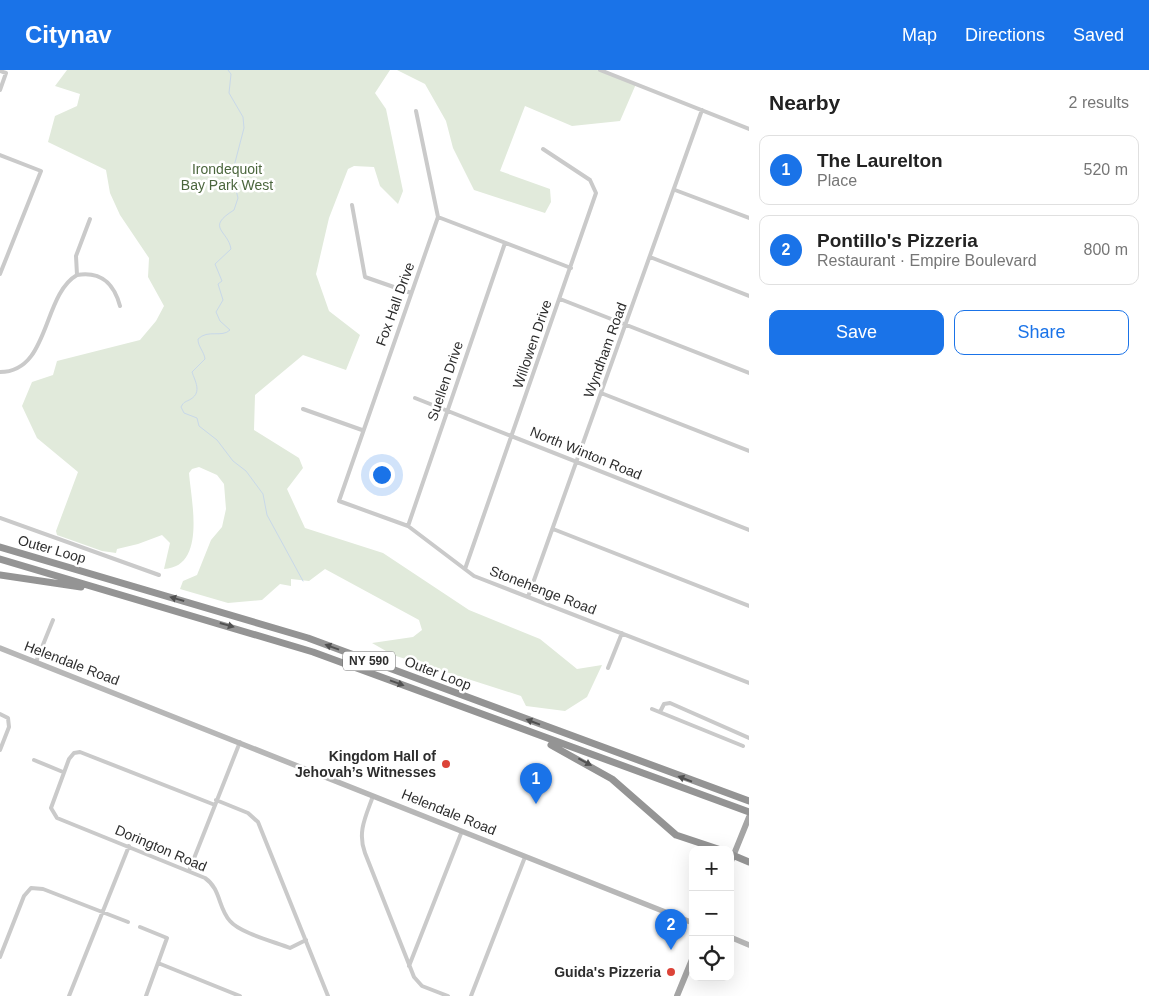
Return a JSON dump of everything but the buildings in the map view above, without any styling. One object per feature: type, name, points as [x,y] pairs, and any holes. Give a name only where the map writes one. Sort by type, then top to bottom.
[{"type":"highway","name":"Outer Loop","points":[[0,547],[308,638],[731,796],[749,801]]},
{"type":"highway","name":"Outer Loop","points":[[0,559],[313,652],[727,806],[749,812]]},
{"type":"highway","points":[[0,575],[68,584],[147,602]]},
{"type":"highway","points":[[527,732],[609,776],[676,835],[709,846]]},
{"type":"highway","points":[[734,855],[749,862]]},
{"type":"main road","points":[[734,850],[749,817]]},
{"type":"main road","points":[[677,996],[689,967]]},
{"type":"street","points":[[600,70],[749,128]]},
{"type":"street","points":[[0,71],[6,73],[0,90]]},
{"type":"street","name":"Wyndham Road","points":[[528,596],[675,190],[702,110]]},
{"type":"street","points":[[416,111],[438,217],[571,268]]},
{"type":"street","name":"Willowen Drive","points":[[465,569],[595,198],[596,189],[590,180],[543,149]]},
{"type":"street","points":[[0,155],[41,171],[0,274]]},
{"type":"street","points":[[675,190],[749,218]]},
{"type":"street","points":[[352,205],[366,277],[411,292]]},
{"type":"street","name":"Fox Hall Drive","points":[[339,501],[362,430],[438,217]]},
{"type":"street","points":[[77,275],[76,256],[90,219]]},
{"type":"street","name":"Suellen Drive","points":[[408,526],[505,243]]},
{"type":"street","points":[[650,256],[749,296]]},
{"type":"street","points":[[0,372],[23,363],[36,350],[61,290],[77,275],[93,274],[105,279],[116,292],[120,306]]},
{"type":"street","points":[[560,299],[749,372]]},
{"type":"street","points":[[602,393],[749,451]]},
{"type":"street","name":"North Winton Road","points":[[415,398],[577,460],[749,530]]},
{"type":"street","points":[[303,409],[362,430]]},
{"type":"street","name":"Stonehenge Road","points":[[339,501],[408,526],[474,576],[749,683]]},
{"type":"street","points":[[0,518],[159,575]]},
{"type":"street","points":[[553,529],[749,606]]},
{"type":"street","points":[[36,662],[53,620]]},
{"type":"street","points":[[608,668],[622,633]]},
{"type":"street","name":"Helendale Road","points":[[0,648],[689,921]]},
{"type":"street","points":[[660,712],[664,704],[670,703],[749,738]]},
{"type":"street","points":[[652,709],[742,745],[744,736]]},
{"type":"street","points":[[0,714],[8,718],[9,724],[0,750]]},
{"type":"street","points":[[189,871],[240,742]]},
{"type":"street","points":[[34,760],[63,772],[71,756],[83,752],[248,813],[258,822],[328,996]]},
{"type":"street","name":"Dorington Road","points":[[63,772],[51,805],[51,811],[54,816],[189,871],[213,884],[226,915],[236,926],[290,948],[306,940]]},
{"type":"street","points":[[374,796],[363,822],[361,841],[409,966],[419,983],[448,996]]},
{"type":"street","points":[[409,966],[462,830]]},
{"type":"street","points":[[69,996],[129,846]]},
{"type":"street","points":[[471,996],[525,856]]},
{"type":"street","points":[[0,957],[24,896],[31,888],[43,889],[128,922]]},
{"type":"street","points":[[140,927],[167,938],[146,996]]},
{"type":"street","points":[[734,939],[749,945]]},
{"type":"street","points":[[158,963],[240,996]]},
{"type":"green space","name":"Irondequoit Bay Park West","points":[[67,70],[390,70],[375,93],[386,109],[403,191],[398,204],[380,186],[374,167],[354,166],[348,169],[329,218],[316,274],[329,311],[360,335],[346,370],[303,355],[255,395],[254,430],[299,458],[303,468],[287,489],[305,528],[383,553],[469,610],[540,639],[577,669],[602,665],[587,697],[565,711],[526,706],[521,696],[393,655],[372,643],[413,637],[422,630],[419,620],[325,569],[309,581],[291,579],[291,586],[280,584],[262,600],[228,603],[180,589],[183,581],[197,575],[211,540],[222,527],[226,509],[224,484],[217,475],[199,467],[192,469],[189,473],[193,515],[191,545],[186,557],[178,565],[164,569],[170,543],[162,535],[117,549],[116,553],[102,551],[57,535],[56,531],[78,472],[37,438],[22,406],[32,382],[53,375],[57,361],[140,340],[156,321],[164,306],[148,277],[149,258],[120,215],[110,193],[106,170],[48,142],[55,116],[77,106],[80,94],[55,86]]},
{"type":"green space","points":[[397,70],[600,70],[636,84],[620,121],[572,126],[525,106],[500,171],[550,189],[551,202],[545,213],[474,190],[453,148],[446,121],[425,84]]},
{"type":"waterway","points":[[228,70],[231,74],[229,93],[243,117],[244,128],[232,174],[238,198],[234,210],[225,216],[220,225],[220,229],[231,249],[215,264],[222,281],[218,284],[223,300],[216,312],[220,321],[230,330],[223,333],[206,334],[198,339],[205,359],[192,372],[197,386],[196,393],[181,407],[184,413],[197,418],[199,426],[217,440],[233,461],[246,471],[263,494],[267,515],[303,581]]},
{"type":"place","name":"Kingdom Hall of Jehovah’s Witnesses","points":[[446,764]]},
{"type":"place","name":"The Laurelton","points":[[536,804]]},
{"type":"place","name":"Pontillo's Pizzeria","points":[[671,950]]},
{"type":"place","name":"Guida's Pizzeria","points":[[671,972]]}]
